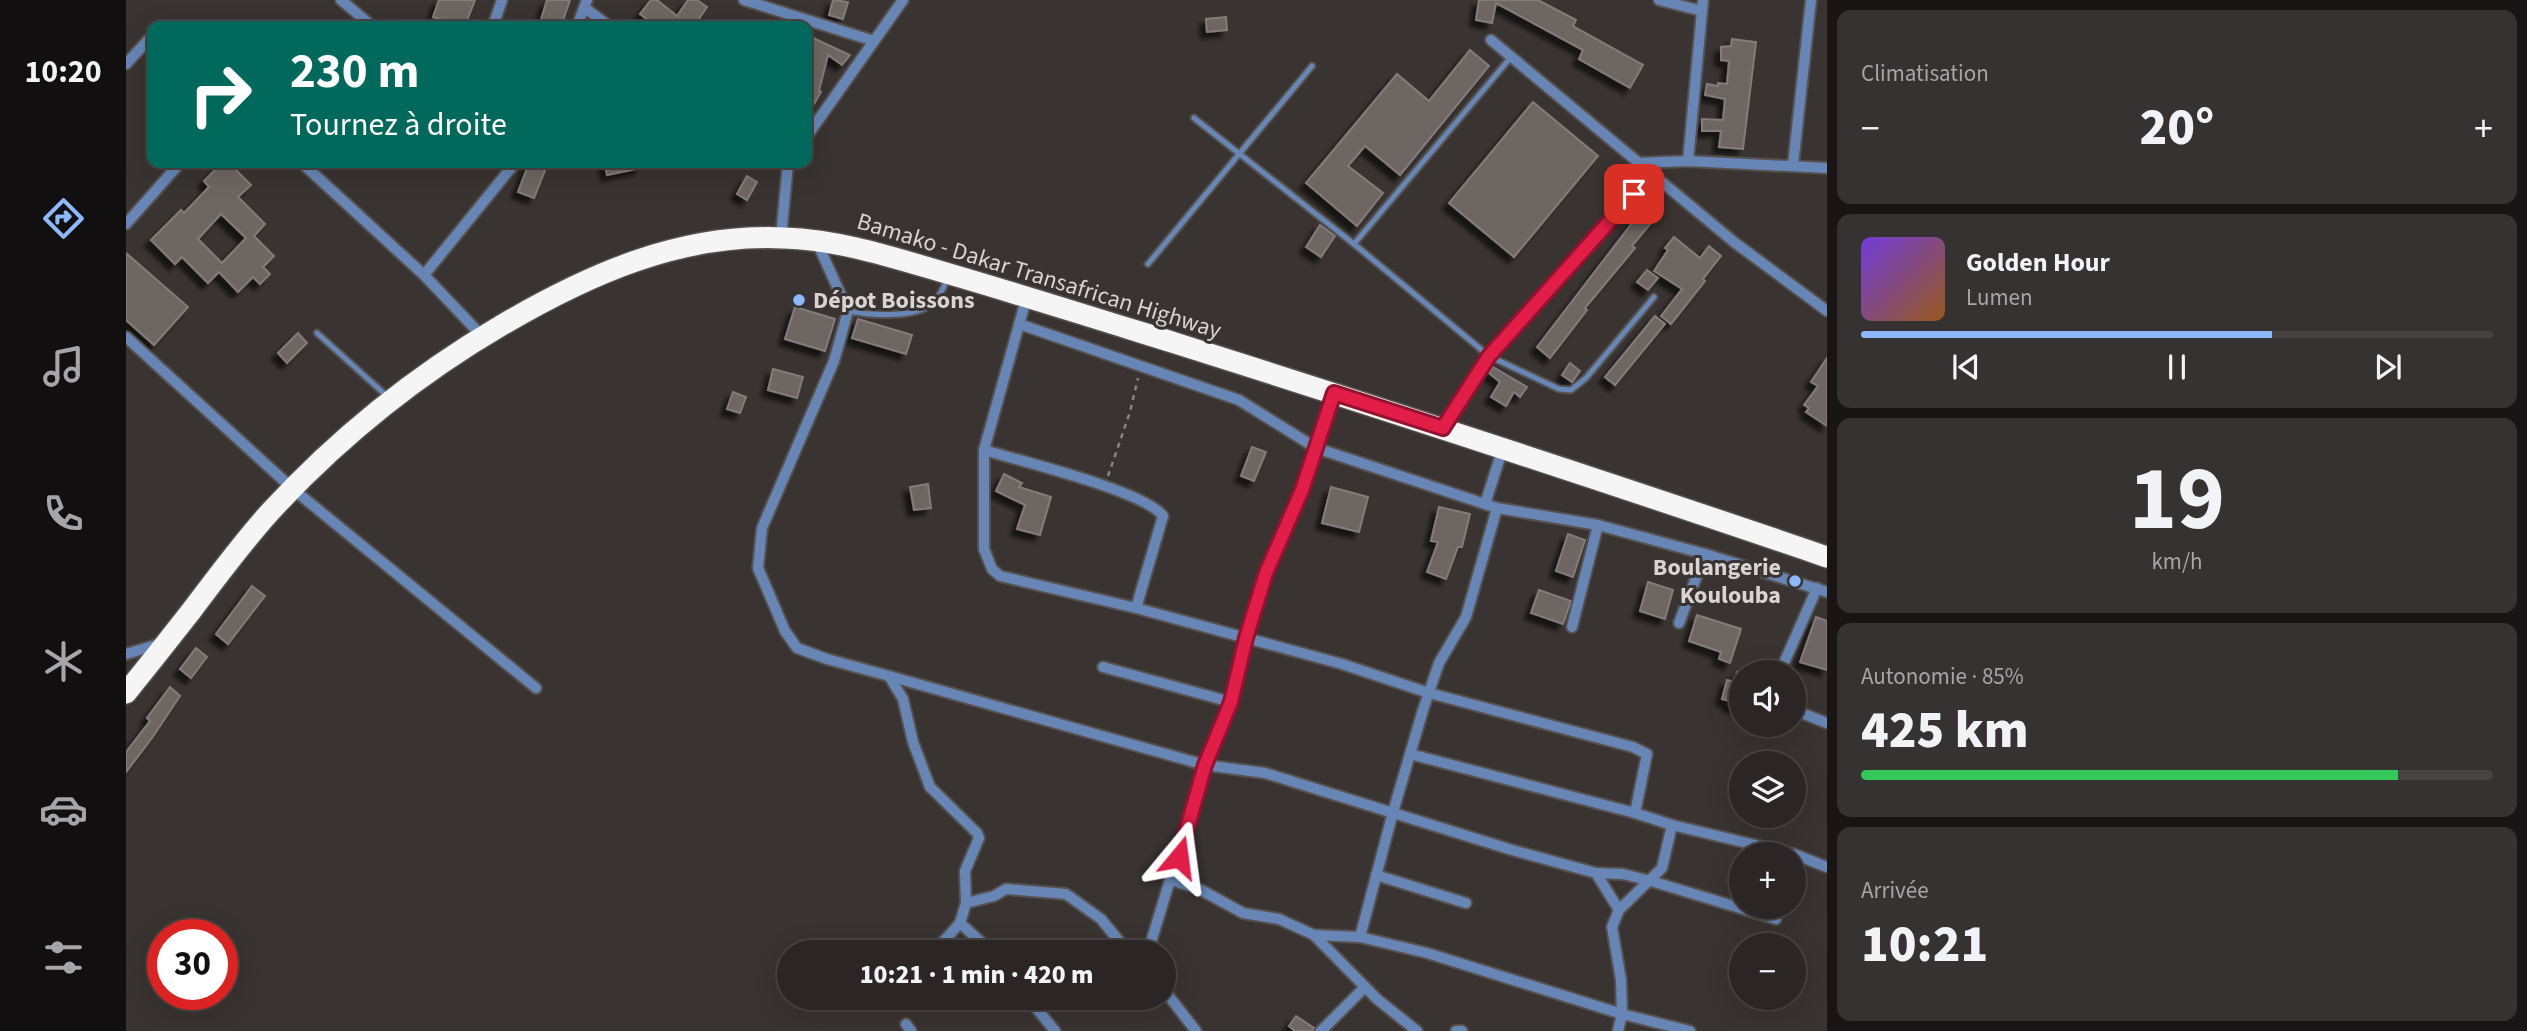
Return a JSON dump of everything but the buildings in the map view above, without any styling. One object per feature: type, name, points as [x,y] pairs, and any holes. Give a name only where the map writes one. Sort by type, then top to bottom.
[{"type":"highway","name":"Bamako - Dakar Transafrican Highway","points":[[126,693],[239,547],[321,459],[390,399],[436,365],[557,293],[633,261],[699,244],[781,237],[816,240],[888,255],[1027,296],[1443,428],[1827,557]]},
{"type":"street","points":[[341,0],[366,21]]},
{"type":"street","points":[[495,21],[502,0]]},
{"type":"street","points":[[744,0],[811,21]]},
{"type":"street","points":[[812,129],[903,0]]},
{"type":"street","points":[[1659,0],[1703,5],[1688,160]]},
{"type":"street","points":[[1793,165],[1811,0]]},
{"type":"street","points":[[579,21],[586,4],[604,21]]},
{"type":"street","points":[[812,21],[874,41]]},
{"type":"street","points":[[126,64],[147,40]]},
{"type":"street","points":[[1491,40],[1637,163],[1827,311]]},
{"type":"street","points":[[1637,163],[1688,160],[1827,168]]},
{"type":"street","points":[[126,224],[176,168]]},
{"type":"street","points":[[307,168],[424,275],[482,336]]},
{"type":"street","points":[[424,275],[510,168]]},
{"type":"street","points":[[781,237],[788,168]]},
{"type":"street","points":[[816,240],[848,311],[834,361],[762,528],[758,568],[785,631],[797,648],[827,659],[1205,765],[1265,773],[1512,850],[1596,873],[1623,874],[1729,905]]},
{"type":"street","points":[[1027,296],[984,450],[984,549],[992,569],[1000,576],[1136,608],[1342,664],[1429,693],[1633,747],[1647,754],[1635,813]]},
{"type":"street","points":[[1020,324],[1239,400],[1315,448],[1497,508],[1598,524],[1822,590],[1786,660]]},
{"type":"street","points":[[126,337],[293,489],[536,688]]},
{"type":"street","points":[[1152,940],[1205,765],[1231,702],[1246,638],[1266,573],[1302,490],[1334,393]]},
{"type":"street","points":[[1485,503],[1503,448]]},
{"type":"street","points":[[984,450],[1105,485],[1158,508],[1163,516],[1136,608]]},
{"type":"street","points":[[1360,936],[1392,812],[1429,693],[1439,663],[1466,617],[1497,508]]},
{"type":"street","points":[[1572,627],[1598,524]]},
{"type":"street","points":[[1679,623],[1705,554]]},
{"type":"street","points":[[126,653],[166,643]]},
{"type":"street","points":[[1103,667],[1231,702]]},
{"type":"street","points":[[889,676],[903,699],[913,741],[930,787],[979,838],[965,871],[966,903],[960,923],[945,940]]},
{"type":"street","points":[[1806,715],[1827,723]]},
{"type":"street","points":[[1410,754],[1743,842]]},
{"type":"street","points":[[1618,1031],[1622,1014],[1621,981],[1612,927],[1619,910],[1662,868],[1672,825]]},
{"type":"street","points":[[1806,859],[1827,867]]},
{"type":"street","points":[[1596,873],[1619,910]]},
{"type":"street","points":[[1376,875],[1466,903]]},
{"type":"street","points":[[1172,880],[1201,890],[1243,914],[1279,919],[1314,935],[1365,987],[1418,1031]]},
{"type":"street","points":[[966,903],[993,896],[1006,889],[1066,894],[1101,919],[1118,940]]},
{"type":"street","points":[[960,923],[979,940]]},
{"type":"street","points":[[1314,935],[1360,936],[1427,953],[1622,1014],[1690,1031]]},
{"type":"street","points":[[1321,1031],[1365,987]]},
{"type":"street","points":[[1176,1005],[1196,1031]]},
{"type":"street","points":[[1038,1010],[1055,1031]]},
{"type":"lane","points":[[1354,244],[1511,57]]},
{"type":"lane","points":[[1149,264],[1312,66]]},
{"type":"lane","points":[[1194,118],[1354,244],[1489,356],[1559,389],[1571,390],[1586,378],[1654,297]]},
{"type":"lane","points":[[1443,428],[1489,356],[1652,174]]},
{"type":"lane","points":[[848,311],[877,316],[922,309],[933,304],[949,274]]},
{"type":"lane","points":[[317,333],[390,399]]},
{"type":"path","points":[[1105,485],[1130,412],[1141,366]]},
{"type":"place","name":"Dépot Boissons","points":[[799,300]]},
{"type":"place","name":"Boulangerie Koulouba","points":[[1795,581]]},
{"type":"route","points":[[1179,857],[1205,765],[1231,702],[1246,638],[1266,573],[1302,490],[1334,393],[1443,428],[1489,356],[1634,194]]}]
